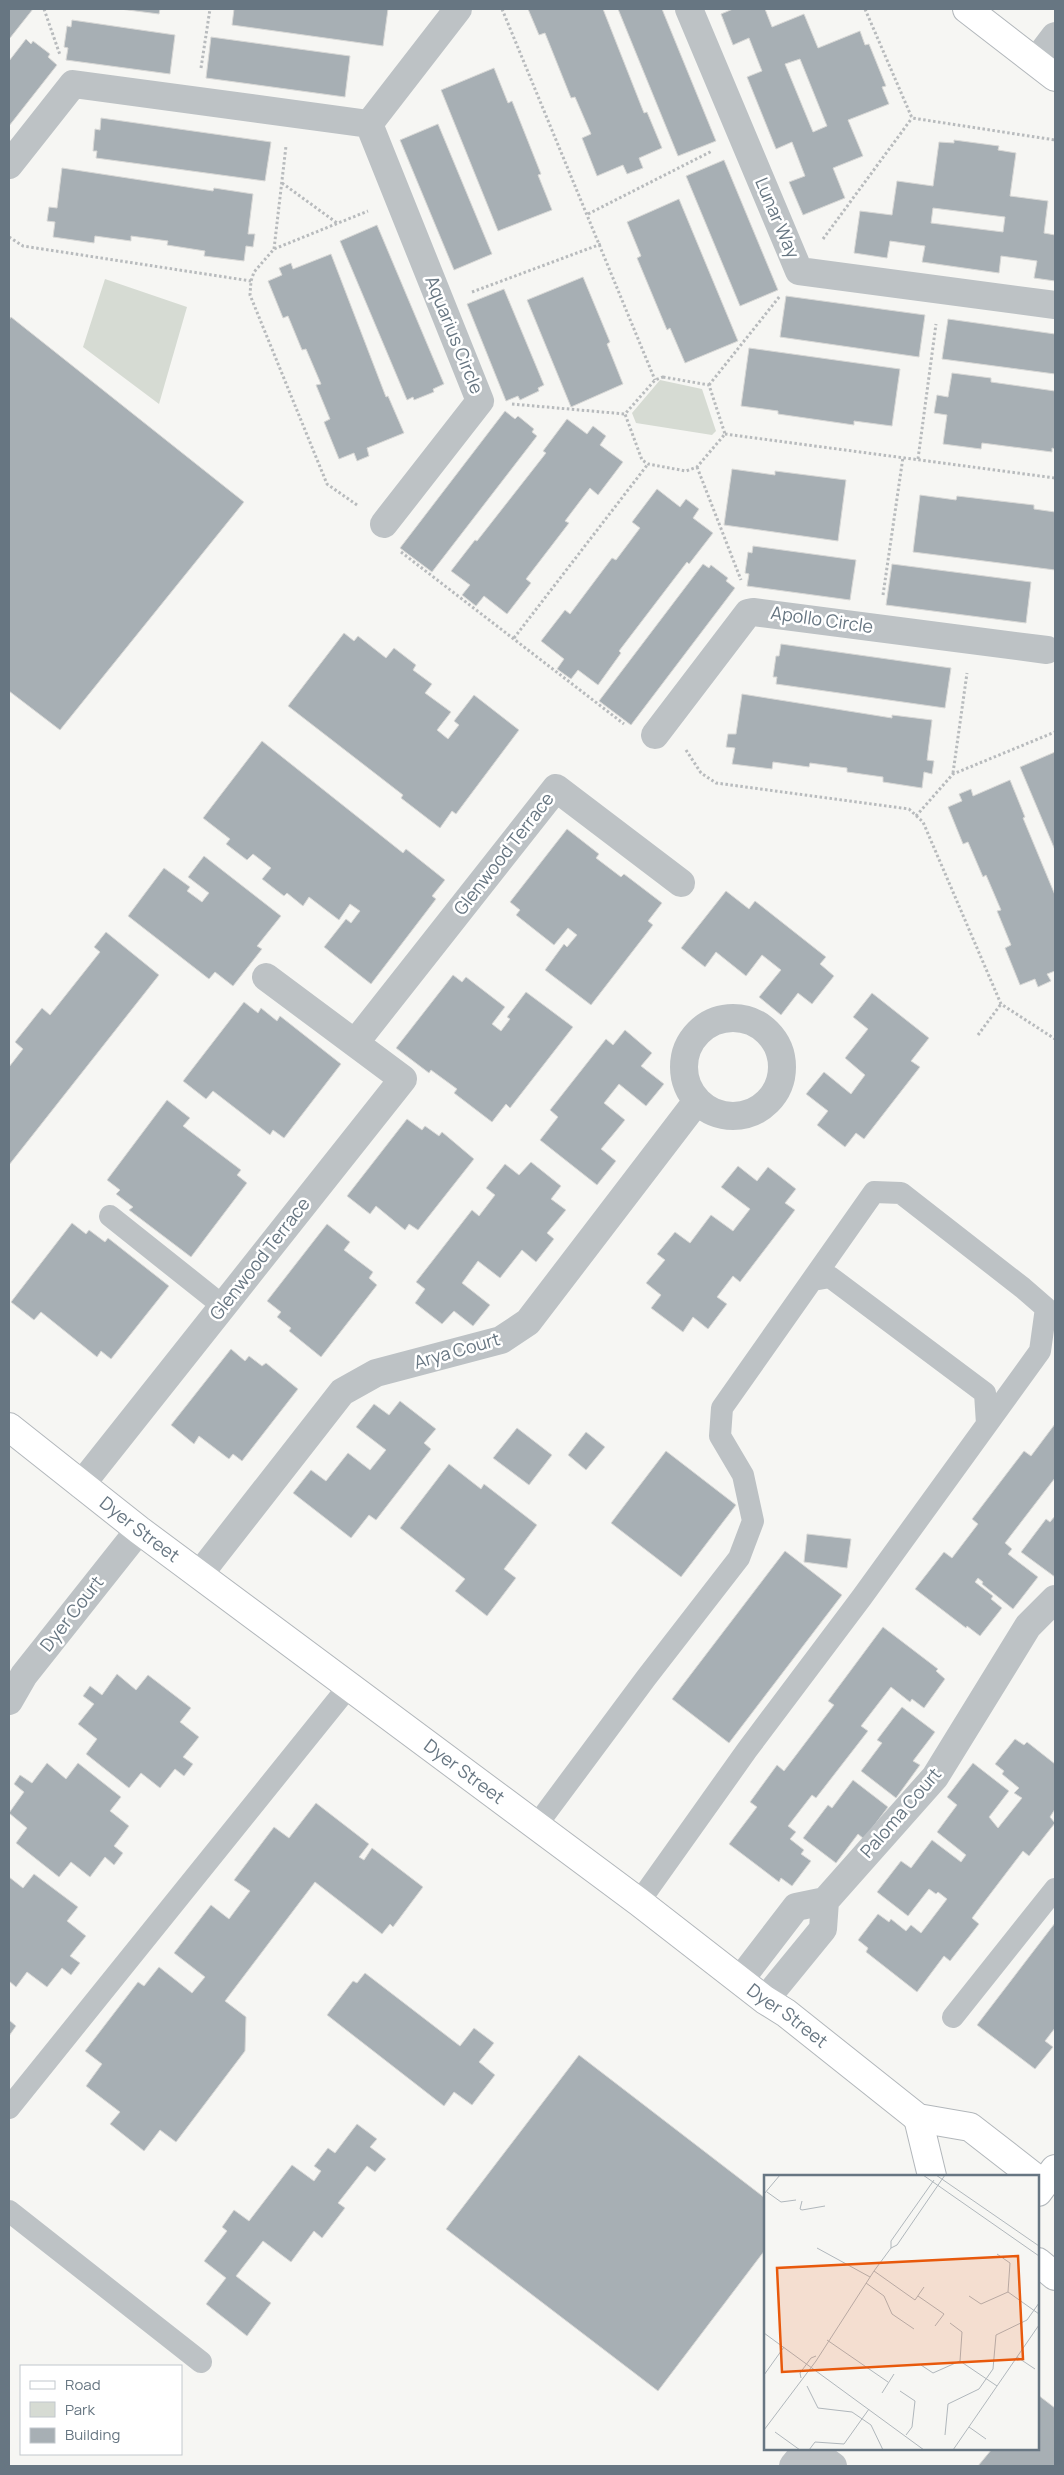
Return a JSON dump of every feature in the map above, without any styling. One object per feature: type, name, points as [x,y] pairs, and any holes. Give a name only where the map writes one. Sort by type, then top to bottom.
[{"type":"main road","points":[[968,9],[1046,69]]},
{"type":"main road","name":"Dyer Street","points":[[9,1427],[139,1530],[639,1902],[766,2000],[837,2051],[918,2118],[970,2127],[1033,2175]]},
{"type":"main road","points":[[918,2118],[932,2175]]},
{"type":"main road","points":[[1039,2263],[1055,2276]]},
{"type":"street","points":[[9,165],[70,86],[78,84],[369,124],[458,9]]},
{"type":"street","name":"Lunar Way","points":[[689,9],[799,271],[1055,304]]},
{"type":"street","points":[[1046,69],[1055,36]]},
{"type":"street","name":"Aquarius Circle","points":[[369,124],[480,401],[384,524]]},
{"type":"street","name":"Apollo Circle","points":[[661,728],[748,613],[758,611],[1053,653]]},
{"type":"street","name":"Glenwood Terrace","points":[[355,1043],[556,788],[680,883]]},
{"type":"street","name":"Glenwood Terrace","points":[[80,1485],[403,1078],[266,977]]},
{"type":"street","name":"Arya Court","points":[[199,1575],[342,1392],[376,1373],[501,1340],[528,1322],[697,1101]]},
{"type":"street","name":"Dyer Court","points":[[9,1701],[24,1675],[139,1530]]},
{"type":"street","name":"Paloma Court","points":[[825,1900],[935,1777],[1028,1626],[1055,1599]]},
{"type":"street","points":[[740,1980],[796,1906],[825,1900],[823,1929],[766,2000]]},
{"type":"street","points":[[793,2466],[808,2450]]},
{"type":"street","points":[[810,2450],[833,2466]]},
{"type":"lane","points":[[536,1826],[646,1678],[739,1558],[753,1521],[744,1475],[720,1436],[722,1408],[874,1192],[900,1193],[1046,1308],[1040,1351],[862,1597],[735,1766],[639,1902]]},
{"type":"lane","points":[[110,1216],[223,1306]]},
{"type":"lane","points":[[813,1280],[830,1277],[985,1393],[987,1424]]},
{"type":"lane","points":[[9,2108],[349,1686]]},
{"type":"lane","points":[[953,2017],[1055,1889]]},
{"type":"lane","points":[[9,2211],[201,2362]]},
{"type":"path","points":[[44,9],[70,86]]},
{"type":"path","points":[[196,101],[210,9]]},
{"type":"path","points":[[502,9],[656,380]]},
{"type":"path","points":[[865,9],[912,118],[1055,140]]},
{"type":"path","points":[[274,250],[290,114]]},
{"type":"path","points":[[588,214],[742,135]]},
{"type":"path","points":[[282,183],[337,223]]},
{"type":"path","points":[[9,238],[23,246],[251,281]]},
{"type":"path","points":[[441,304],[601,244]]},
{"type":"path","points":[[918,459],[940,289]]},
{"type":"path","points":[[626,414],[656,380],[663,377],[709,386],[725,434]]},
{"type":"path","points":[[480,401],[626,414]]},
{"type":"path","points":[[626,414],[642,460],[648,464],[686,471],[697,467],[725,434]]},
{"type":"path","points":[[725,434],[1055,478]]},
{"type":"path","points":[[878,628],[903,458]]},
{"type":"path","points":[[514,638],[648,464]]},
{"type":"path","points":[[697,467],[741,581],[748,613]]},
{"type":"path","points":[[953,774],[971,640]]},
{"type":"path","points":[[661,728],[701,772],[716,783],[909,809],[923,822],[1001,1004],[1055,1039]]},
{"type":"path","points":[[916,816],[953,774],[1055,732]]},
{"type":"path","points":[[978,1035],[1001,1004]]},
{"type":"green space","points":[[105,279],[187,307],[159,404],[83,347]]},
{"type":"green space","points":[[660,380],[702,389],[716,431],[712,435],[636,423],[632,413]]},
{"type":"building","points":[[9,9],[33,9],[10,38],[9,37]]},
{"type":"building","points":[[120,9],[160,9],[159,14]]},
{"type":"building","points":[[234,9],[388,9],[383,46],[232,25]]},
{"type":"building","points":[[528,9],[603,9],[644,113],[647,112],[662,148],[639,158],[643,168],[627,174],[623,165],[597,176],[582,138],[591,134],[575,97],[571,98],[545,33],[539,35]]},
{"type":"building","points":[[618,9],[662,9],[716,141],[678,156]]},
{"type":"building","points":[[733,9],[765,9],[772,27],[804,14],[818,48],[860,31],[865,45],[869,44],[886,86],[882,87],[889,104],[848,120],[863,156],[833,168],[845,198],[803,215],[789,182],[805,176],[792,142],[776,149],[747,77],[762,71],[749,38],[733,45],[721,14]],"holes":[[[800,59],[827,126],[813,132],[785,64]]]},
{"type":"building","points":[[72,20],[175,35],[170,74],[66,60],[68,48],[64,47],[67,26],[71,27]]},
{"type":"building","points":[[211,37],[350,56],[345,97],[206,78]]},
{"type":"building","points":[[26,39],[31,44],[33,41],[50,54],[48,57],[57,65],[9,126],[9,61]]},
{"type":"building","points":[[494,68],[508,103],[512,101],[541,174],[538,175],[552,210],[498,231],[441,90]]},
{"type":"building","points":[[101,118],[271,142],[265,181],[96,158],[97,151],[93,151],[95,129],[100,130]]},
{"type":"building","points":[[438,124],[492,254],[454,270],[400,140]]},
{"type":"building","points":[[954,140],[999,146],[998,150],[1016,153],[1010,196],[1048,201],[1044,233],[1055,235],[1055,281],[1034,278],[1037,261],[1001,256],[999,273],[922,262],[925,246],[890,241],[887,258],[854,253],[860,211],[892,215],[897,181],[933,186],[939,142],[954,143]],"holes":[[[933,208],[1005,217],[1003,232],[931,223]]]},
{"type":"building","points":[[724,160],[778,290],[740,306],[686,176]]},
{"type":"building","points":[[62,168],[213,191],[214,188],[253,194],[248,234],[255,234],[253,247],[246,246],[244,261],[204,256],[205,251],[167,245],[168,241],[131,236],[131,241],[95,236],[94,243],[53,237],[55,222],[47,221],[49,207],[57,208]]},
{"type":"building","points":[[679,199],[738,341],[685,363],[670,328],[667,330],[637,258],[641,256],[627,222]]},
{"type":"building","points":[[377,225],[444,384],[433,389],[434,392],[414,400],[413,397],[407,400],[340,241]]},
{"type":"building","points":[[331,254],[386,397],[388,396],[404,433],[367,448],[369,456],[357,461],[354,453],[339,459],[324,422],[330,419],[316,385],[321,384],[306,349],[302,350],[288,316],[283,318],[268,281],[282,275],[279,268],[291,263],[293,269]]},
{"type":"building","points":[[583,277],[610,342],[607,344],[623,384],[571,407],[527,300]]},
{"type":"building","points":[[504,289],[544,385],[538,388],[539,391],[520,400],[518,396],[506,401],[467,304]]},
{"type":"building","points":[[786,296],[925,315],[919,357],[780,337]]},
{"type":"building","points":[[11,317],[244,502],[60,730],[9,691],[9,320]]},
{"type":"building","points":[[948,319],[1055,334],[1055,374],[942,359]]},
{"type":"building","points":[[749,348],[900,369],[892,426],[854,421],[854,425],[778,414],[778,411],[741,406]]},
{"type":"building","points":[[952,373],[991,378],[991,382],[1055,391],[1055,449],[1052,448],[1052,452],[982,443],[981,449],[943,444],[947,415],[934,413],[937,395],[948,397]]},
{"type":"building","points":[[505,411],[515,419],[518,416],[534,429],[532,432],[537,436],[432,572],[400,548]]},
{"type":"building","points":[[567,419],[587,434],[593,426],[606,436],[600,445],[623,462],[598,495],[590,488],[565,521],[569,523],[526,579],[531,583],[507,614],[484,596],[476,606],[462,595],[470,585],[451,571],[546,453],[543,451]]},
{"type":"building","points":[[732,469],[775,475],[775,471],[846,480],[838,541],[724,525]]},
{"type":"building","points":[[657,489],[680,507],[686,499],[699,509],[693,518],[713,533],[689,564],[687,562],[619,651],[621,653],[598,685],[578,670],[571,679],[557,669],[564,659],[541,641],[565,610],[570,614],[612,558],[616,560],[640,528],[632,522]]},
{"type":"building","points":[[920,495],[956,500],[957,496],[1034,505],[1034,509],[1055,512],[1055,570],[913,552]]},
{"type":"building","points":[[753,546],[856,560],[850,600],[747,586],[749,574],[745,573],[748,552],[752,553]]},
{"type":"building","points":[[703,564],[709,568],[711,565],[728,578],[726,581],[735,588],[631,725],[599,701]]},
{"type":"building","points":[[892,564],[1031,582],[1026,623],[886,605]]},
{"type":"building","points":[[344,633],[354,641],[358,636],[386,658],[394,648],[416,665],[413,670],[432,684],[425,693],[451,712],[437,730],[448,739],[459,725],[454,721],[474,695],[519,730],[456,814],[452,811],[440,828],[401,798],[403,795],[288,706]]},
{"type":"building","points":[[781,644],[951,668],[945,708],[776,684],[777,677],[773,677],[776,656],[779,656]]},
{"type":"building","points":[[742,694],[892,718],[892,715],[932,720],[927,760],[934,761],[932,774],[924,772],[922,788],[883,782],[883,777],[847,772],[847,768],[810,763],[809,767],[773,762],[772,769],[732,764],[735,748],[726,747],[728,734],[736,734]]},
{"type":"building","points":[[262,741],[403,853],[406,849],[445,880],[432,896],[436,899],[371,984],[324,947],[346,919],[351,923],[360,911],[350,904],[339,920],[309,897],[303,906],[287,893],[284,896],[262,879],[271,868],[253,854],[247,860],[226,844],[230,839],[203,818]]},
{"type":"building","points":[[1055,752],[1055,850],[1020,767]]},
{"type":"building","points":[[1010,780],[1025,817],[1023,818],[1055,895],[1055,971],[1047,974],[1051,981],[1038,987],[1035,979],[1020,985],[1005,948],[1011,945],[997,911],[1001,910],[986,875],[983,877],[968,842],[963,844],[948,807],[962,801],[959,794],[971,789],[973,796]]},
{"type":"building","points":[[567,829],[599,854],[596,858],[621,877],[624,874],[662,903],[648,921],[653,925],[591,1005],[545,970],[564,944],[567,947],[577,935],[568,928],[554,945],[516,915],[520,910],[510,902]]},
{"type":"building","points":[[204,856],[281,916],[257,946],[262,949],[233,986],[215,972],[209,979],[128,916],[164,868],[190,887],[187,891],[202,902],[209,893],[188,877]]},
{"type":"building","points":[[726,891],[749,909],[755,901],[826,957],[820,964],[834,976],[812,1004],[798,993],[781,1015],[759,997],[781,970],[762,955],[746,976],[716,952],[705,967],[681,948]]},
{"type":"building","points":[[106,932],[159,975],[9,1165],[9,1067],[23,1049],[15,1042],[42,1008],[50,1015],[100,952],[94,947]]},
{"type":"building","points":[[453,975],[462,982],[466,977],[505,1007],[492,1024],[501,1031],[510,1019],[507,1017],[526,992],[573,1027],[510,1108],[506,1104],[492,1122],[454,1093],[457,1089],[431,1070],[429,1073],[396,1048]]},
{"type":"building","points":[[872,993],[929,1038],[911,1061],[920,1067],[864,1139],[856,1133],[845,1147],[817,1125],[828,1111],[806,1094],[824,1072],[851,1094],[865,1075],[845,1058],[868,1029],[853,1017]]},
{"type":"building","points":[[244,1002],[258,1013],[261,1008],[277,1021],[280,1016],[341,1064],[284,1138],[273,1130],[270,1135],[213,1091],[206,1099],[183,1081]]},
{"type":"building","points":[[625,1030],[652,1053],[641,1066],[664,1084],[646,1106],[619,1084],[604,1103],[625,1120],[601,1149],[616,1161],[597,1185],[540,1140],[558,1117],[550,1110],[606,1039],[613,1045]]},
{"type":"building","points":[[167,1100],[190,1118],[183,1126],[241,1170],[237,1175],[247,1183],[191,1257],[129,1210],[133,1207],[116,1194],[120,1190],[107,1180]]},
{"type":"building","points":[[407,1119],[422,1130],[425,1126],[439,1136],[442,1132],[474,1159],[418,1230],[409,1224],[405,1230],[376,1206],[370,1214],[347,1196]]},
{"type":"building","points":[[531,1162],[561,1186],[551,1199],[566,1210],[547,1233],[554,1239],[536,1262],[522,1250],[500,1278],[478,1261],[462,1283],[490,1305],[473,1326],[454,1311],[442,1324],[415,1303],[425,1289],[416,1282],[472,1210],[479,1216],[495,1195],[486,1188],[505,1164],[519,1175]]},
{"type":"building","points":[[738,1166],[757,1181],[768,1167],[796,1189],[785,1203],[795,1210],[740,1282],[733,1276],[717,1297],[727,1304],[708,1329],[693,1317],[683,1332],[651,1308],[661,1295],[646,1283],[665,1260],[657,1254],[675,1232],[690,1243],[711,1215],[733,1231],[750,1209],[721,1187]]},
{"type":"building","points":[[72,1223],[86,1234],[89,1230],[105,1242],[108,1238],[169,1286],[111,1359],[101,1351],[97,1357],[41,1312],[34,1320],[11,1302]]},
{"type":"building","points":[[327,1224],[350,1242],[344,1250],[373,1272],[369,1278],[377,1285],[321,1357],[289,1331],[291,1328],[277,1317],[281,1312],[267,1301]]},
{"type":"building","points":[[231,1349],[245,1361],[249,1356],[262,1366],[266,1363],[298,1389],[242,1461],[233,1454],[229,1459],[199,1436],[194,1444],[171,1425]]},
{"type":"building","points":[[400,1401],[436,1429],[424,1443],[431,1449],[376,1520],[369,1515],[351,1538],[293,1493],[311,1470],[326,1481],[348,1453],[370,1470],[386,1450],[356,1427],[374,1404],[389,1415]]},
{"type":"building","points":[[1055,1424],[1055,1478],[1005,1543],[1012,1549],[1008,1554],[1038,1577],[1013,1609],[982,1584],[983,1582],[978,1578],[975,1582],[993,1596],[991,1599],[1002,1608],[980,1636],[967,1626],[966,1628],[915,1589],[944,1552],[952,1558],[978,1524],[972,1519],[1024,1451],[1031,1456]]},
{"type":"building","points":[[517,1428],[552,1455],[529,1485],[493,1458]]},
{"type":"building","points":[[586,1432],[605,1447],[586,1470],[568,1455]]},
{"type":"building","points":[[666,1451],[736,1505],[681,1577],[611,1523]]},
{"type":"building","points":[[449,1464],[481,1489],[484,1484],[537,1525],[504,1569],[516,1578],[487,1616],[455,1591],[465,1579],[400,1528]]},
{"type":"building","points":[[1055,1516],[1055,1577],[1021,1552],[1046,1519],[1050,1522]]},
{"type":"building","points":[[807,1534],[851,1539],[847,1568],[804,1562]]},
{"type":"building","points":[[785,1551],[842,1595],[729,1743],[672,1699]]},
{"type":"building","points":[[883,1627],[938,1669],[936,1671],[945,1679],[924,1708],[912,1699],[910,1702],[891,1687],[861,1726],[868,1731],[816,1798],[812,1795],[788,1826],[796,1832],[790,1839],[804,1850],[801,1854],[811,1861],[792,1886],[781,1878],[779,1882],[729,1844],[757,1807],[750,1802],[777,1765],[784,1771],[834,1705],[828,1701]]},
{"type":"building","points":[[117,1674],[136,1690],[148,1675],[191,1708],[180,1722],[199,1737],[183,1757],[193,1764],[184,1776],[175,1769],[160,1788],[141,1773],[129,1788],[86,1754],[97,1739],[78,1724],[94,1704],[83,1696],[90,1686],[102,1695]]},
{"type":"building","points":[[902,1707],[935,1732],[913,1761],[920,1765],[896,1798],[861,1771],[882,1743],[877,1740]]},
{"type":"building","points":[[1015,1739],[1024,1745],[1027,1742],[1055,1764],[1055,1809],[1050,1817],[1055,1823],[1029,1856],[1023,1851],[972,1918],[979,1924],[950,1961],[944,1956],[917,1992],[866,1952],[868,1948],[858,1940],[878,1914],[889,1922],[891,1919],[906,1931],[911,1925],[921,1933],[947,1899],[938,1892],[936,1894],[929,1889],[908,1916],[877,1892],[901,1861],[911,1868],[932,1840],[961,1862],[966,1855],[937,1832],[957,1805],[947,1797],[973,1763],[1009,1791],[989,1817],[998,1828],[1022,1798],[1014,1793],[1019,1788],[1002,1774],[1004,1771],[995,1764]]},
{"type":"building","points":[[47,1763],[66,1779],[78,1763],[121,1797],[110,1811],[129,1826],[114,1846],[123,1853],[114,1865],[105,1857],[90,1877],[71,1862],[59,1877],[16,1843],[27,1828],[9,1813],[24,1792],[14,1784],[20,1775],[32,1783]]},
{"type":"building","points":[[853,1780],[888,1807],[864,1839],[858,1834],[836,1863],[803,1838],[828,1805],[832,1808]]},
{"type":"building","points":[[316,1803],[369,1844],[359,1857],[364,1860],[372,1848],[423,1887],[393,1927],[390,1924],[382,1934],[315,1882],[225,2001],[246,2017],[245,2051],[176,2142],[160,2130],[144,2151],[110,2124],[120,2112],[86,2086],[102,2064],[85,2051],[138,1982],[144,1986],[159,1967],[192,1993],[205,1977],[174,1953],[211,1905],[229,1919],[250,1891],[234,1880],[274,1827],[289,1838]]},
{"type":"building","points":[[34,1874],[78,1907],[67,1921],[86,1936],[70,1956],[80,1963],[71,1975],[62,1968],[47,1987],[27,1972],[16,1987],[9,1981],[9,1877],[23,1888]]},
{"type":"building","points":[[1055,1923],[1055,2028],[1045,2041],[1053,2047],[1035,2069],[977,2025]]},
{"type":"building","points":[[365,1973],[460,2046],[474,2028],[494,2043],[479,2062],[495,2075],[472,2105],[454,2092],[444,2106],[327,2015],[353,1981],[357,1983]]},
{"type":"building","points":[[9,2020],[16,2026],[9,2036]]},
{"type":"building","points":[[579,2055],[764,2197],[764,2251],[658,2391],[446,2229]]},
{"type":"building","points":[[357,2124],[377,2139],[370,2147],[386,2159],[375,2172],[367,2166],[338,2203],[345,2208],[322,2238],[314,2231],[291,2262],[263,2241],[236,2276],[271,2303],[247,2336],[206,2304],[226,2278],[204,2261],[227,2231],[222,2227],[234,2210],[249,2221],[292,2165],[314,2181],[321,2171],[314,2166],[328,2148],[335,2153]]},
{"type":"building","points":[[1039,2396],[1055,2408],[1055,2466],[978,2466],[991,2450],[1039,2450]]}]
